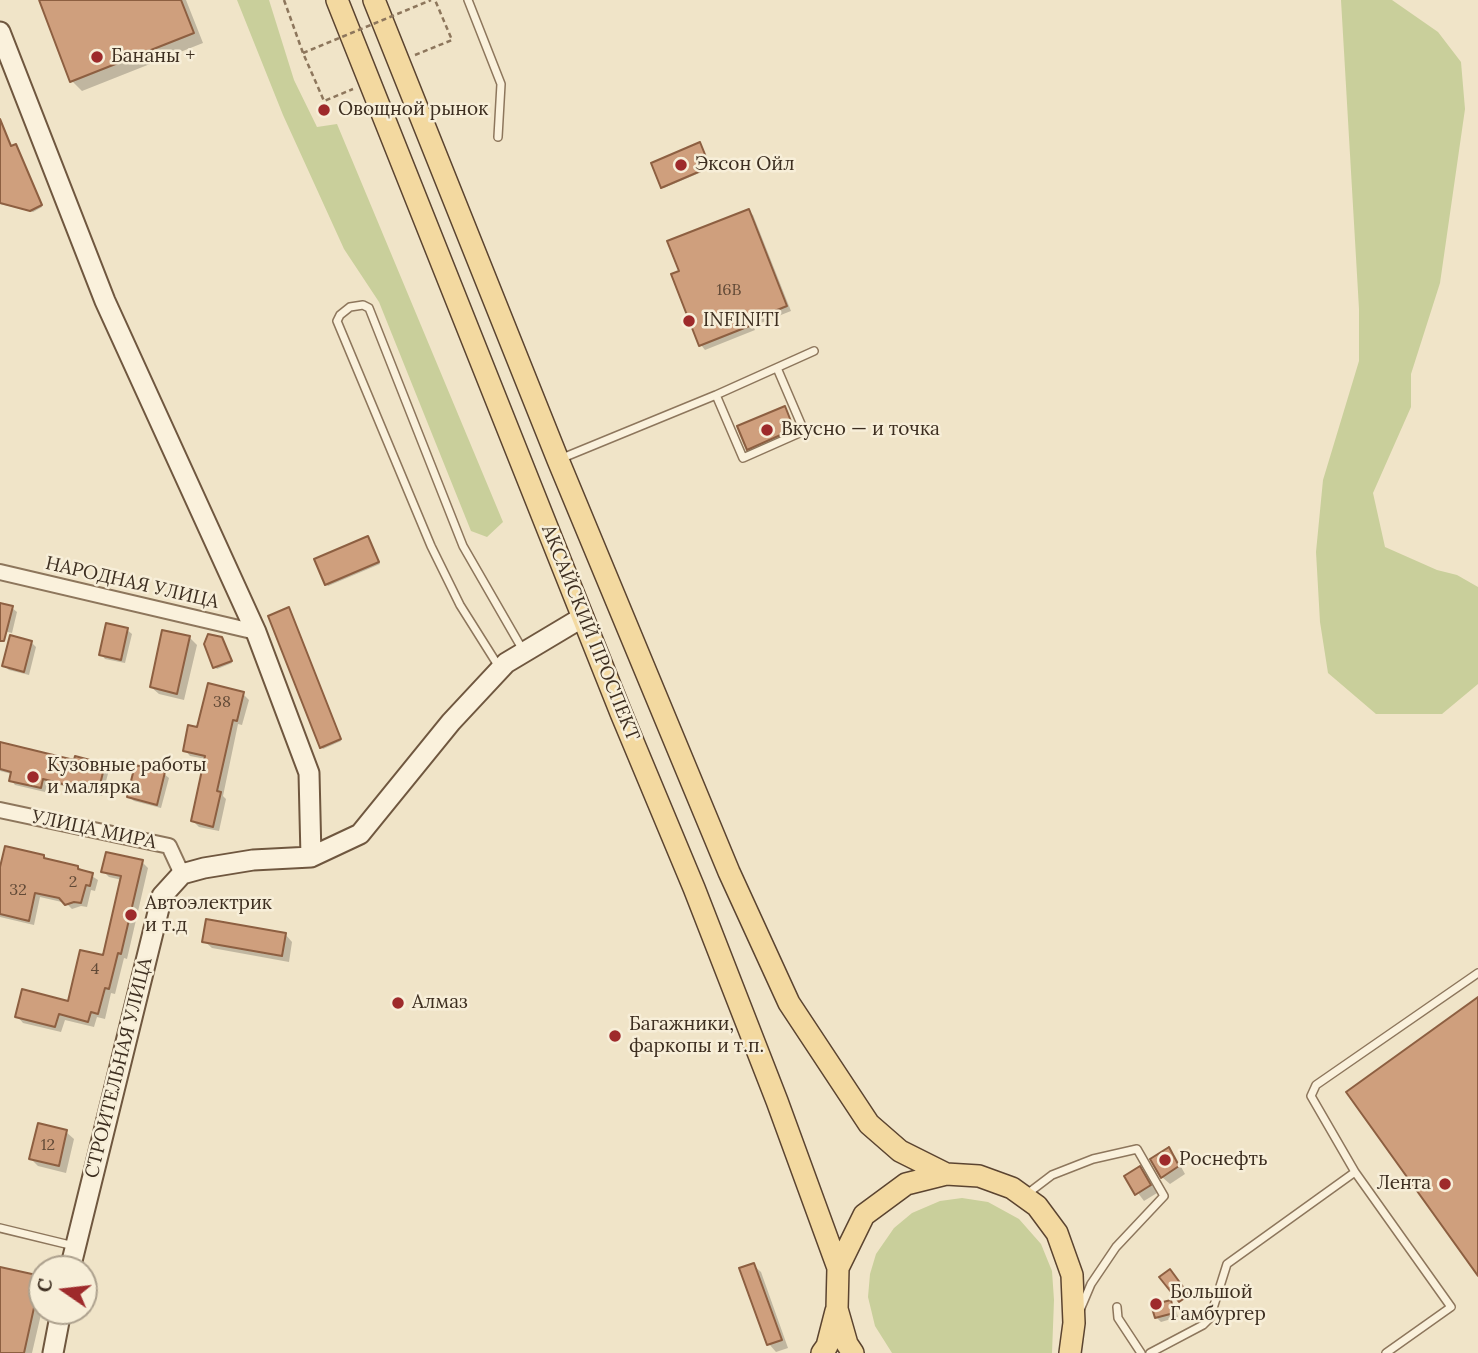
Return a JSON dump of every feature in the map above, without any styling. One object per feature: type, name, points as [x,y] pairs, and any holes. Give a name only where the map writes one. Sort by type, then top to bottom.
[{"type":"main road","name":"АКСАЙСКИЙ ПРОСПЕКТ","points":[[337,0],[699,900],[838,1268]]},
{"type":"main road","name":"АКСАЙСКИЙ ПРОСПЕКТ","points":[[374,0],[558,460],[729,872],[789,1003],[869,1124],[900,1151],[946,1174]]},
{"type":"main road","points":[[822,1353],[827,1346],[837,1309],[838,1268],[864,1215],[906,1184],[946,1174],[979,1176],[1012,1188],[1037,1206],[1058,1233],[1072,1275],[1074,1323],[1070,1353]]},
{"type":"main road","points":[[837,1309],[847,1345],[853,1353]]},
{"type":"street","points":[[0,32],[105,301],[256,632],[309,773],[311,857]]},
{"type":"street","name":"НАРОДНАЯ УЛИЦА","points":[[0,572],[256,632]]},
{"type":"street","points":[[183,874],[253,860],[311,857],[360,834],[451,722],[501,669],[583,617]]},
{"type":"street","name":"УЛИЦА МИРА","points":[[0,810],[169,846],[183,874]]},
{"type":"street","name":"СТРОИТЕЛЬНАЯ УЛИЦА","points":[[73,1255],[162,896],[183,874]]},
{"type":"street","points":[[52,1353],[58,1325]]},
{"type":"lane","points":[[468,0],[501,84],[498,137]]},
{"type":"lane","points":[[501,669],[460,605],[431,546],[337,321],[350,307],[363,305],[369,308],[463,546],[524,652]]},
{"type":"lane","points":[[558,460],[814,351]]},
{"type":"lane","points":[[716,395],[743,458],[804,431],[777,368]]},
{"type":"lane","points":[[1386,1353],[1451,1307],[1355,1172],[1311,1096],[1316,1085],[1478,973]]},
{"type":"lane","points":[[1023,1196],[1052,1175],[1093,1159],[1137,1149],[1164,1196],[1116,1247],[1091,1284],[1074,1323]]},
{"type":"lane","points":[[1150,1353],[1203,1325],[1210,1318],[1227,1264],[1355,1172]]},
{"type":"lane","points":[[0,1228],[75,1247]]},
{"type":"lane","points":[[1117,1307],[1118,1318],[1141,1353]]},
{"type":"path","points":[[284,0],[324,101],[370,82]]},
{"type":"path","points":[[303,53],[433,0],[452,40],[399,62]]},
{"type":"green space","points":[[237,0],[269,0],[294,80],[317,127],[337,124],[503,522],[487,537],[471,531],[379,302],[344,249],[283,115]]},
{"type":"green space","points":[[1341,0],[1392,0],[1438,32],[1461,62],[1465,109],[1440,283],[1411,374],[1411,407],[1373,493],[1385,547],[1437,570],[1457,575],[1478,587],[1478,684],[1442,714],[1376,714],[1328,673],[1320,622],[1316,552],[1323,480],[1359,361],[1359,309]]},
{"type":"green space","points":[[962,1198],[988,1202],[1019,1219],[1041,1244],[1052,1271],[1052,1353],[892,1353],[875,1326],[868,1297],[870,1274],[876,1254],[894,1228],[912,1213],[940,1201]]},
{"type":"building","name":"Бананы +","points":[[39,0],[181,0],[194,33],[70,82]]},
{"type":"building","points":[[0,119],[11,146],[16,144],[42,205],[30,211],[0,203]]},
{"type":"building","name":"Эксон Ойл","points":[[700,142],[710,167],[661,188],[651,163]]},
{"type":"building","points":[[749,209],[787,306],[750,321],[752,325],[699,346],[671,274],[679,271],[667,241]]},
{"type":"building","name":"Вкусно — и точка","points":[[785,406],[794,429],[747,450],[737,426]]},
{"type":"building","points":[[368,536],[379,562],[325,585],[314,559]]},
{"type":"building","points":[[0,603],[13,606],[4,641],[0,641]]},
{"type":"building","points":[[289,607],[341,739],[320,748],[268,616]]},
{"type":"building","points":[[106,623],[128,628],[121,660],[99,655]]},
{"type":"building","points":[[162,630],[190,636],[177,694],[150,687]]},
{"type":"building","points":[[208,634],[222,637],[232,661],[213,668],[204,644]]},
{"type":"building","points":[[10,635],[32,641],[24,672],[2,666]]},
{"type":"building","points":[[208,683],[244,692],[237,721],[233,720],[217,791],[221,792],[213,827],[191,821],[205,756],[183,751],[188,725],[197,727]]},
{"type":"building","points":[[0,742],[74,760],[75,756],[105,764],[98,793],[43,779],[41,788],[9,781],[11,772],[0,769]]},
{"type":"building","points":[[135,765],[165,772],[157,805],[127,797]]},
{"type":"building","points":[[5,846],[44,855],[44,858],[78,866],[78,869],[93,873],[81,903],[65,905],[59,898],[35,893],[29,921],[0,914],[0,867]]},
{"type":"building","points":[[106,852],[143,860],[121,954],[118,953],[109,989],[105,988],[98,1014],[91,1012],[88,1022],[59,1014],[55,1027],[15,1017],[22,989],[68,1001],[80,950],[103,955],[121,876],[101,872]]},
{"type":"building","points":[[206,919],[286,933],[282,956],[202,942]]},
{"type":"building","name":"Лента","points":[[1478,997],[1478,1276],[1346,1092]]},
{"type":"building","points":[[38,1123],[67,1130],[59,1166],[29,1159]]},
{"type":"building","points":[[1169,1147],[1179,1166],[1161,1178],[1150,1159]]},
{"type":"building","points":[[1140,1166],[1151,1185],[1135,1195],[1124,1176]]},
{"type":"building","points":[[754,1263],[782,1340],[767,1345],[739,1268]]},
{"type":"building","points":[[0,1267],[28,1273],[28,1325],[30,1325],[24,1353],[0,1353]]},
{"type":"building","points":[[1170,1269],[1189,1295],[1179,1302],[1159,1277]]},
{"type":"building","points":[[1171,1300],[1174,1313],[1155,1318],[1151,1305]]},
{"type":"place","name":"Бананы +","points":[[97,57]]},
{"type":"place","name":"Овощной рынок","points":[[324,110]]},
{"type":"place","name":"Эксон Ойл","points":[[681,165]]},
{"type":"place","name":"INFINITI","points":[[689,321]]},
{"type":"place","name":"Вкусно — и точка","points":[[767,430]]},
{"type":"place","name":"Кузовные работы и малярка","points":[[33,777]]},
{"type":"place","name":"Автоэлектрик и т.д","points":[[131,915]]},
{"type":"place","name":"Алмаз","points":[[398,1003]]},
{"type":"place","name":"Багажники, фаркопы и т.п.","points":[[615,1036]]},
{"type":"place","name":"Роснефть","points":[[1165,1160]]},
{"type":"place","name":"Лента","points":[[1445,1184]]},
{"type":"place","name":"Большой Гамбургер","points":[[1156,1304]]}]
